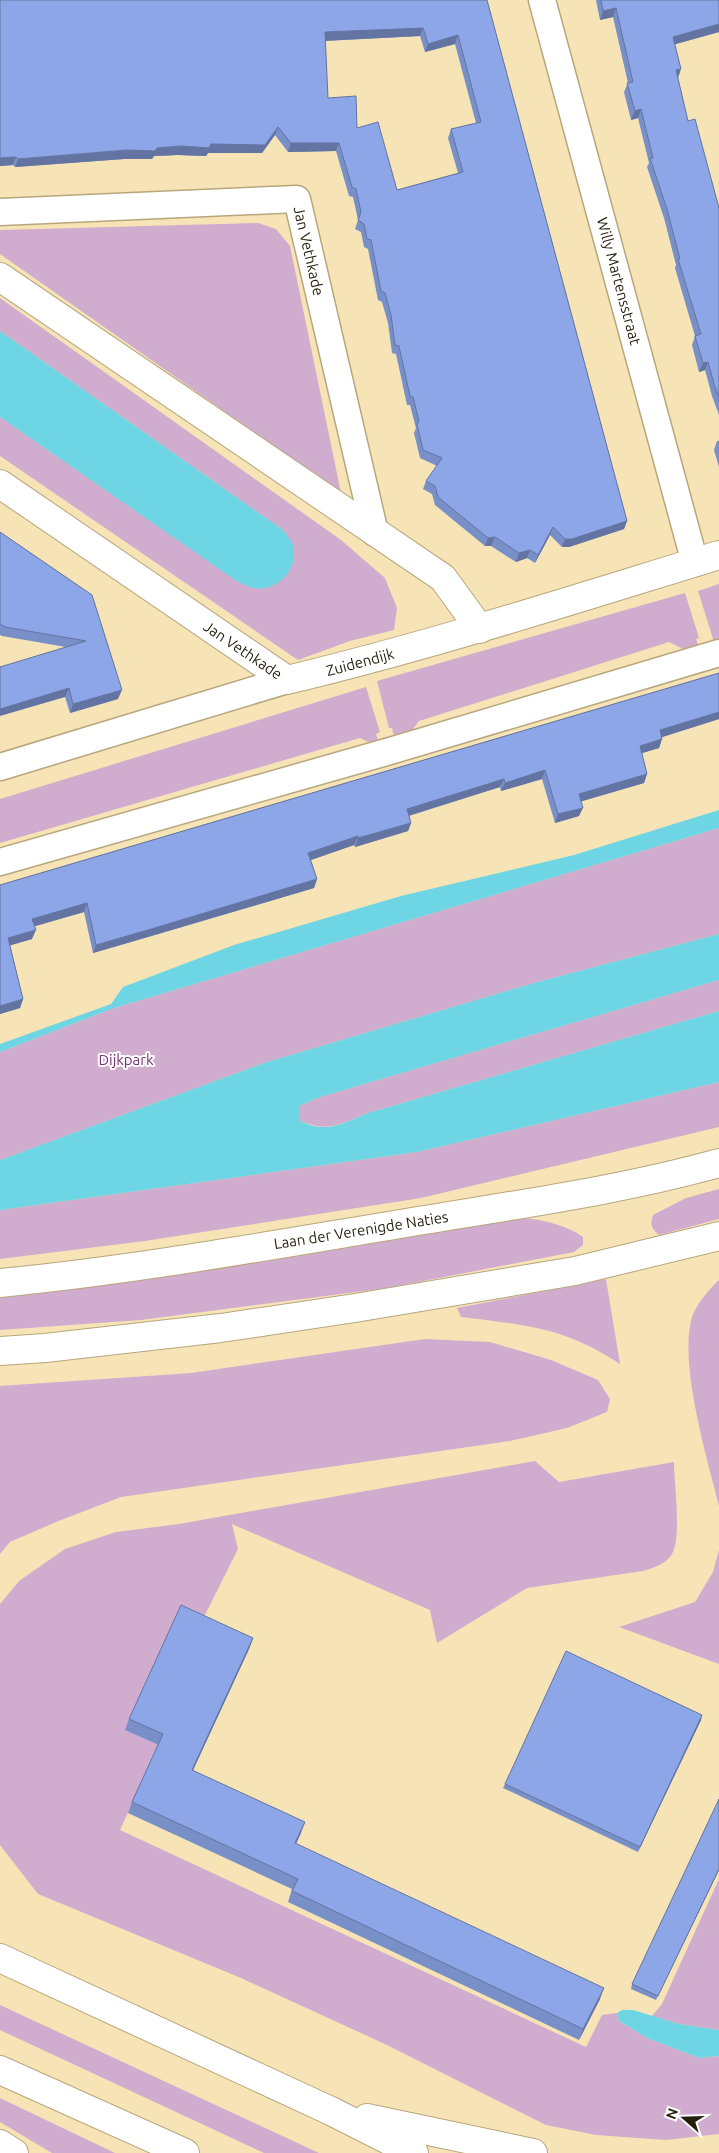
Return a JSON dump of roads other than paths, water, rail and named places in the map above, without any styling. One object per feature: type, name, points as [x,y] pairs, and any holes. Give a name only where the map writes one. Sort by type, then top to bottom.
[{"type":"main road","points":[[0,277],[443,578],[480,629]]},
{"type":"main road","name":"Jan Vethkade","points":[[0,484],[287,680]]},
{"type":"main road","name":"Zuidendijk","points":[[287,680],[363,662],[480,629],[707,559]]},
{"type":"main road","name":"Laan der Verenigde Naties","points":[[0,1283],[104,1273],[517,1205],[623,1185],[719,1163]]},
{"type":"main road","points":[[0,1351],[45,1348],[221,1328],[355,1308],[575,1271],[719,1236]]},
{"type":"main road","points":[[0,1958],[331,2111],[414,2153]]},
{"type":"main road","points":[[0,2070],[185,2153]]},
{"type":"main road","points":[[331,2111],[533,2153]]},
{"type":"main road","points":[[0,2144],[14,2153]]},
{"type":"street","name":"Willy Martensstraat","points":[[542,0],[707,559]]},
{"type":"street","name":"Jan Vethkade","points":[[0,212],[297,199],[375,533]]},
{"type":"street","points":[[0,862],[719,653]]},
{"type":"street","name":"Zuidendijk","points":[[0,766],[287,680]]},
{"type":"water","points":[[0,331],[283,530],[292,544],[294,555],[293,563],[284,578],[278,583],[263,588],[245,585],[235,580],[0,417]]},
{"type":"water","points":[[719,810],[719,828],[114,1008],[0,1052],[0,1044],[111,1004],[123,987],[234,945],[401,896],[574,855]]},
{"type":"water","points":[[719,934],[719,980],[320,1097],[299,1106],[299,1120],[318,1127],[342,1124],[368,1113],[719,1011],[719,1082],[417,1152],[0,1210],[0,1160],[264,1063],[534,983]]},
{"type":"water","points":[[622,2010],[633,2010],[679,2024],[719,2030],[719,2056],[699,2058],[647,2038],[619,2021],[617,2013]]},
{"type":"park label","name":"Dijkpark","points":[[126,1059]]}]
